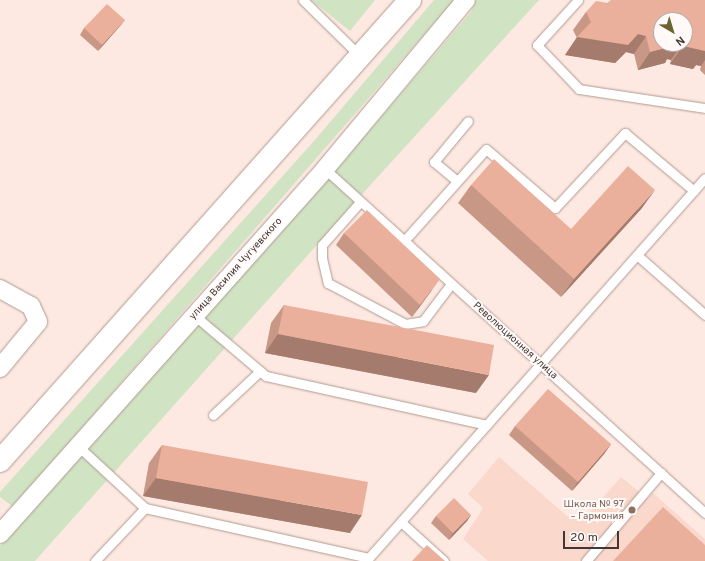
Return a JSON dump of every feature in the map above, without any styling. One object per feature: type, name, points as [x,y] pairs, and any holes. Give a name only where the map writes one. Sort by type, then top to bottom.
[{"type":"main road","points":[[0,461],[410,0]]},
{"type":"street","name":"улица Василия Чугуевского","points":[[0,534],[324,170],[466,0]]},
{"type":"street","points":[[0,289],[31,306],[38,322],[0,368]]},
{"type":"lane","points":[[303,0],[360,56]]},
{"type":"lane","points":[[578,0],[537,45],[579,89],[705,108]]},
{"type":"lane","points":[[457,181],[434,162],[468,121]]},
{"type":"lane","points":[[404,241],[486,149],[555,208],[625,133],[694,191]]},
{"type":"lane","name":"Революционная улица","points":[[324,170],[705,513]]},
{"type":"lane","points":[[78,446],[145,508],[367,560],[705,178]]},
{"type":"lane","points":[[360,202],[322,245],[322,258],[328,283],[406,324],[423,321],[451,284]]},
{"type":"lane","points":[[637,255],[705,315]]},
{"type":"lane","points":[[194,315],[266,376],[487,425]]},
{"type":"lane","points":[[213,415],[260,371]]},
{"type":"lane","points":[[586,561],[660,473]]},
{"type":"lane","points":[[95,561],[145,508]]},
{"type":"lane","points":[[401,522],[444,561]]},
{"type":"shaded area","name":"Школа № 97 – Гармония","points":[[499,457],[567,516],[590,512],[621,477],[648,499],[653,493],[705,539],[705,561],[488,561],[463,539],[483,508],[468,494]]},
{"type":"green space","points":[[311,0],[375,0],[350,31]]},
{"type":"green space","points":[[434,0],[454,0],[13,507],[0,497],[0,492],[314,141]]},
{"type":"green space","points":[[476,0],[539,0],[365,191],[35,561],[0,561],[0,546],[338,167],[471,12]]},
{"type":"building","points":[[611,0],[705,0],[705,51],[693,48],[693,12],[653,12],[653,51],[650,52],[646,36],[638,34],[628,45],[577,37],[591,22],[586,12],[596,1],[607,3]]},
{"type":"building","points":[[107,4],[125,20],[102,45],[84,28]]},
{"type":"building","points":[[494,159],[571,229],[628,166],[655,190],[574,279],[471,185]]},
{"type":"building","points":[[367,210],[440,279],[420,305],[344,233]]},
{"type":"building","points":[[284,305],[494,345],[489,375],[278,334]]},
{"type":"building","points":[[548,389],[611,444],[578,482],[515,426]]},
{"type":"building","points":[[162,445],[368,482],[362,515],[156,478]]},
{"type":"building","points":[[454,498],[471,515],[453,533],[436,516]]},
{"type":"building","points":[[663,507],[705,545],[705,561],[613,561]]},
{"type":"building","points":[[427,545],[445,561],[412,561]]},
{"type":"place","name":"Школа № 97 – Гармония","points":[[632,510]]}]
